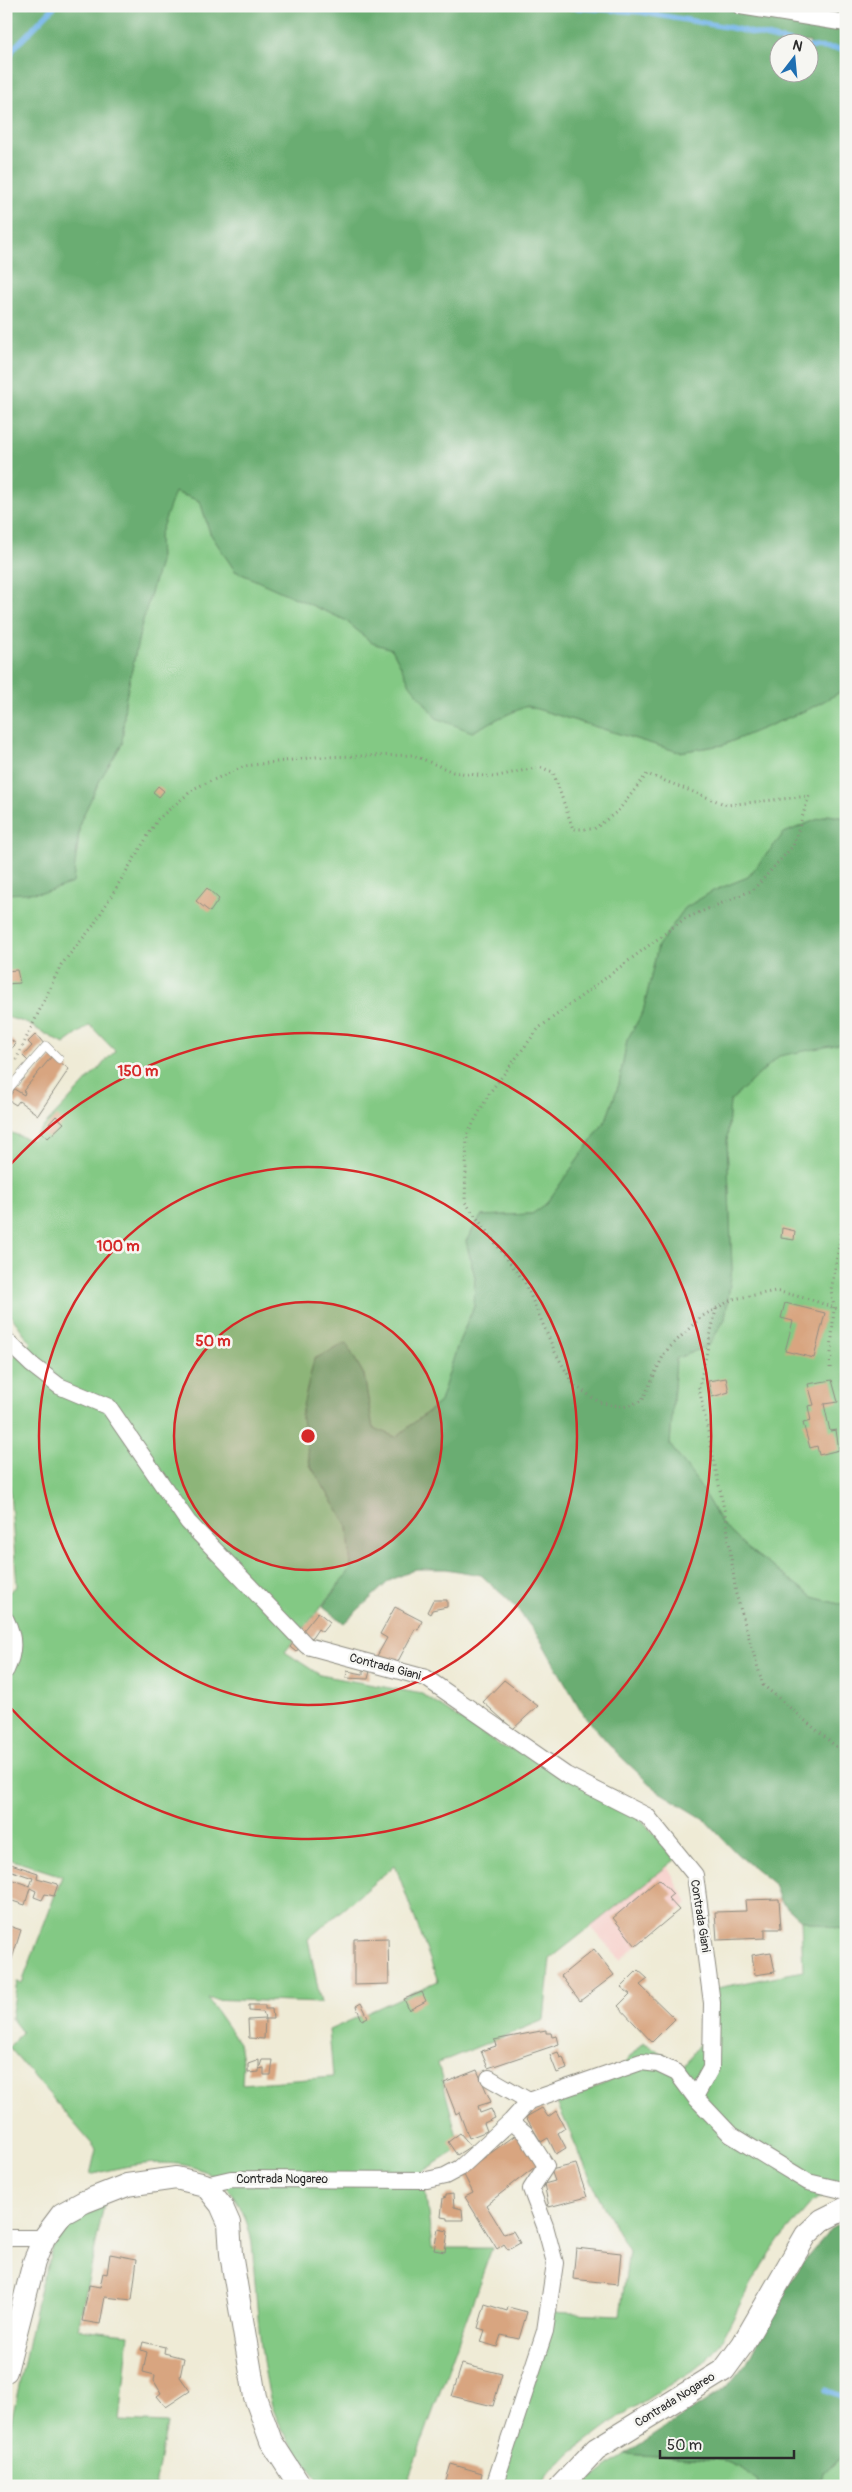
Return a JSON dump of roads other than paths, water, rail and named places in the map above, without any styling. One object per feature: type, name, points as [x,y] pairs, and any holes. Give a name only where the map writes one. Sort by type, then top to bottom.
[{"type":"street","points":[[740,6],[846,23]]},
{"type":"street","name":"Contrada Giani","points":[[6,1340],[32,1365],[59,1386],[108,1407],[188,1522],[307,1646],[426,1678],[566,1775],[647,1816],[695,1875],[712,2003],[711,2068],[695,2097]]},
{"type":"street","points":[[6,1620],[12,1632],[14,1647],[6,1670]]},
{"type":"street","points":[[489,2078],[529,2101],[641,2062],[658,2064],[677,2073],[695,2097],[731,2135],[808,2182],[846,2191]]},
{"type":"street","name":"Contrada Nogareo","points":[[205,2185],[231,2179],[426,2180],[446,2176],[460,2168],[512,2121],[529,2101]]},
{"type":"street","points":[[494,2486],[546,2331],[555,2263],[545,2226],[531,2189],[546,2166],[525,2133],[512,2121]]},
{"type":"street","points":[[6,2371],[34,2262],[44,2238],[62,2214],[84,2202],[127,2185],[176,2178],[205,2185],[221,2205],[229,2223],[233,2263],[255,2397],[271,2441],[300,2486]]},
{"type":"street","name":"Contrada Nogareo","points":[[561,2486],[596,2449],[724,2370],[743,2344],[806,2235],[822,2220],[846,2208]]},
{"type":"street","points":[[6,2238],[44,2238]]},
{"type":"lane","points":[[6,1092],[46,1046],[59,1059]]},
{"type":"waterway","points":[[6,63],[14,48],[55,6]]},
{"type":"waterway","points":[[550,6],[641,12],[732,28],[770,37]]},
{"type":"waterway","points":[[820,48],[846,49]]},
{"type":"waterway","points":[[826,2390],[846,2398]]}]
